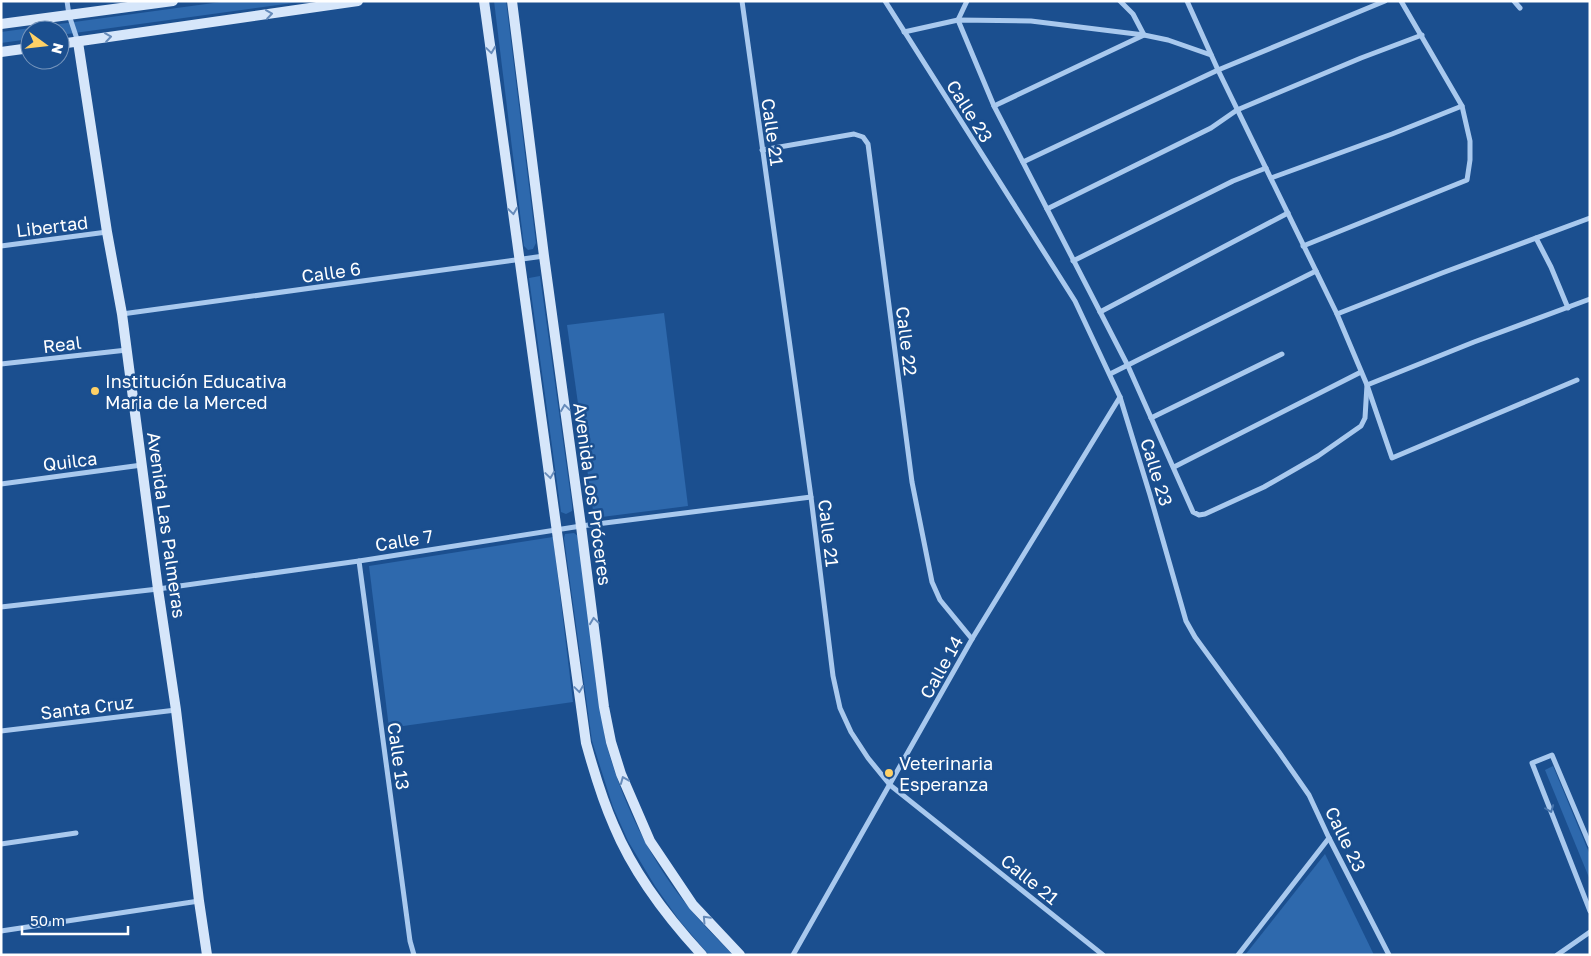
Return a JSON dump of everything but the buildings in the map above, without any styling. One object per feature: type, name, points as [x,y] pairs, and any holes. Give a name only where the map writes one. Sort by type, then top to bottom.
[{"type":"main road","points":[[1,24],[173,1]]},
{"type":"main road","points":[[70,43],[358,1]]},
{"type":"main road","points":[[484,1],[586,743],[598,785],[614,828],[652,894],[702,955]]},
{"type":"main road","name":"Avenida Los Próceres","points":[[512,1],[544,256],[582,526],[604,707],[611,742],[621,774],[650,841],[693,905],[740,955]]},
{"type":"main road","name":"Avenida Las Palmeras","points":[[78,42],[107,232],[122,314],[207,955]]},
{"type":"main road","points":[[1,52],[20,49]]},
{"type":"street","points":[[67,1],[69,15],[78,42]]},
{"type":"street","name":"Calle 21","points":[[742,1],[834,676],[840,708],[868,758],[890,785],[1103,955]]},
{"type":"street","name":"Calle 23","points":[[885,1],[1075,301],[1120,397],[1186,620],[1195,637],[1309,795],[1389,955]]},
{"type":"street","points":[[958,20],[968,1]]},
{"type":"street","points":[[1120,1],[1133,14],[1144,35]]},
{"type":"street","points":[[1187,1],[1237,110],[1337,314],[1367,385],[1392,458],[1577,380]]},
{"type":"street","points":[[1023,162],[1218,70],[1385,1]]},
{"type":"street","points":[[1303,246],[1467,180],[1470,141],[1462,106],[1422,34],[1401,1]]},
{"type":"street","points":[[1514,1],[1520,8]]},
{"type":"street","points":[[904,32],[958,20],[1031,21],[1144,35],[1168,40],[1211,55]]},
{"type":"street","points":[[958,20],[994,106],[1128,366],[1193,512],[1199,515],[1205,514],[1279,478],[1318,456],[1361,426],[1364,418],[1367,385]]},
{"type":"street","points":[[1047,209],[1211,128],[1237,110],[1422,34]]},
{"type":"street","points":[[994,106],[1144,35]]},
{"type":"street","points":[[1271,178],[1392,134],[1462,106]]},
{"type":"street","name":"Calle 22","points":[[762,150],[854,134],[863,137],[868,144],[912,482],[932,582],[940,600],[972,639]]},
{"type":"street","points":[[1073,261],[1233,181],[1266,168]]},
{"type":"street","points":[[1100,312],[1288,213]]},
{"type":"street","points":[[1337,314],[1590,218]]},
{"type":"street","name":"Libertad","points":[[1,246],[107,232]]},
{"type":"street","points":[[1536,238],[1551,267],[1568,308]]},
{"type":"street","name":"Calle 6","points":[[122,314],[544,256]]},
{"type":"street","points":[[1110,374],[1316,272]]},
{"type":"street","points":[[1367,385],[1474,342],[1590,299]]},
{"type":"street","name":"Real","points":[[1,364],[127,350]]},
{"type":"street","points":[[1151,418],[1282,354]]},
{"type":"street","points":[[1174,468],[1361,372]]},
{"type":"street","name":"Calle 14","points":[[793,955],[972,639],[1120,397]]},
{"type":"street","name":"Quilca","points":[[1,484],[142,465]]},
{"type":"street","name":"Calle 7","points":[[1,607],[158,589],[359,561],[582,526],[811,497]]},
{"type":"street","name":"Calle 13","points":[[359,561],[409,931],[414,955]]},
{"type":"street","name":"Santa Cruz","points":[[1,731],[176,710]]},
{"type":"street","points":[[1590,845],[1552,755],[1532,763],[1590,911]]},
{"type":"street","points":[[1,844],[76,833]]},
{"type":"street","points":[[1238,955],[1329,838]]},
{"type":"street","points":[[1,931],[199,901]]},
{"type":"street","points":[[1557,955],[1590,932]]},
{"type":"shaded area","points":[[228,1],[307,1],[70,34],[70,23]]},
{"type":"shaded area","points":[[494,1],[506,1],[536,243],[533,249],[528,250],[524,246]]},
{"type":"shaded area","points":[[20,29],[20,40],[1,43],[1,32]]},
{"type":"shaded area","points":[[540,276],[572,505],[572,511],[566,514],[561,512],[529,278]]},
{"type":"shaded area","points":[[664,313],[688,506],[594,518],[567,325]]},
{"type":"shaded area","points":[[574,533],[578,536],[605,739],[619,785],[650,850],[676,891],[696,916],[733,955],[709,955],[679,920],[655,886],[628,841],[613,807],[592,741],[564,538],[565,534]]},
{"type":"shaded area","points":[[553,537],[573,702],[389,728],[369,566]]},
{"type":"shaded area","points":[[1553,766],[1590,855],[1590,880],[1545,770]]},
{"type":"shaded area","points":[[1325,854],[1374,955],[1245,955]]},
{"type":"place","name":"Institución Educativa Maria de la Merced","points":[[95,391]]},
{"type":"place","name":"Veterinaria Esperanza","points":[[889,773]]}]
